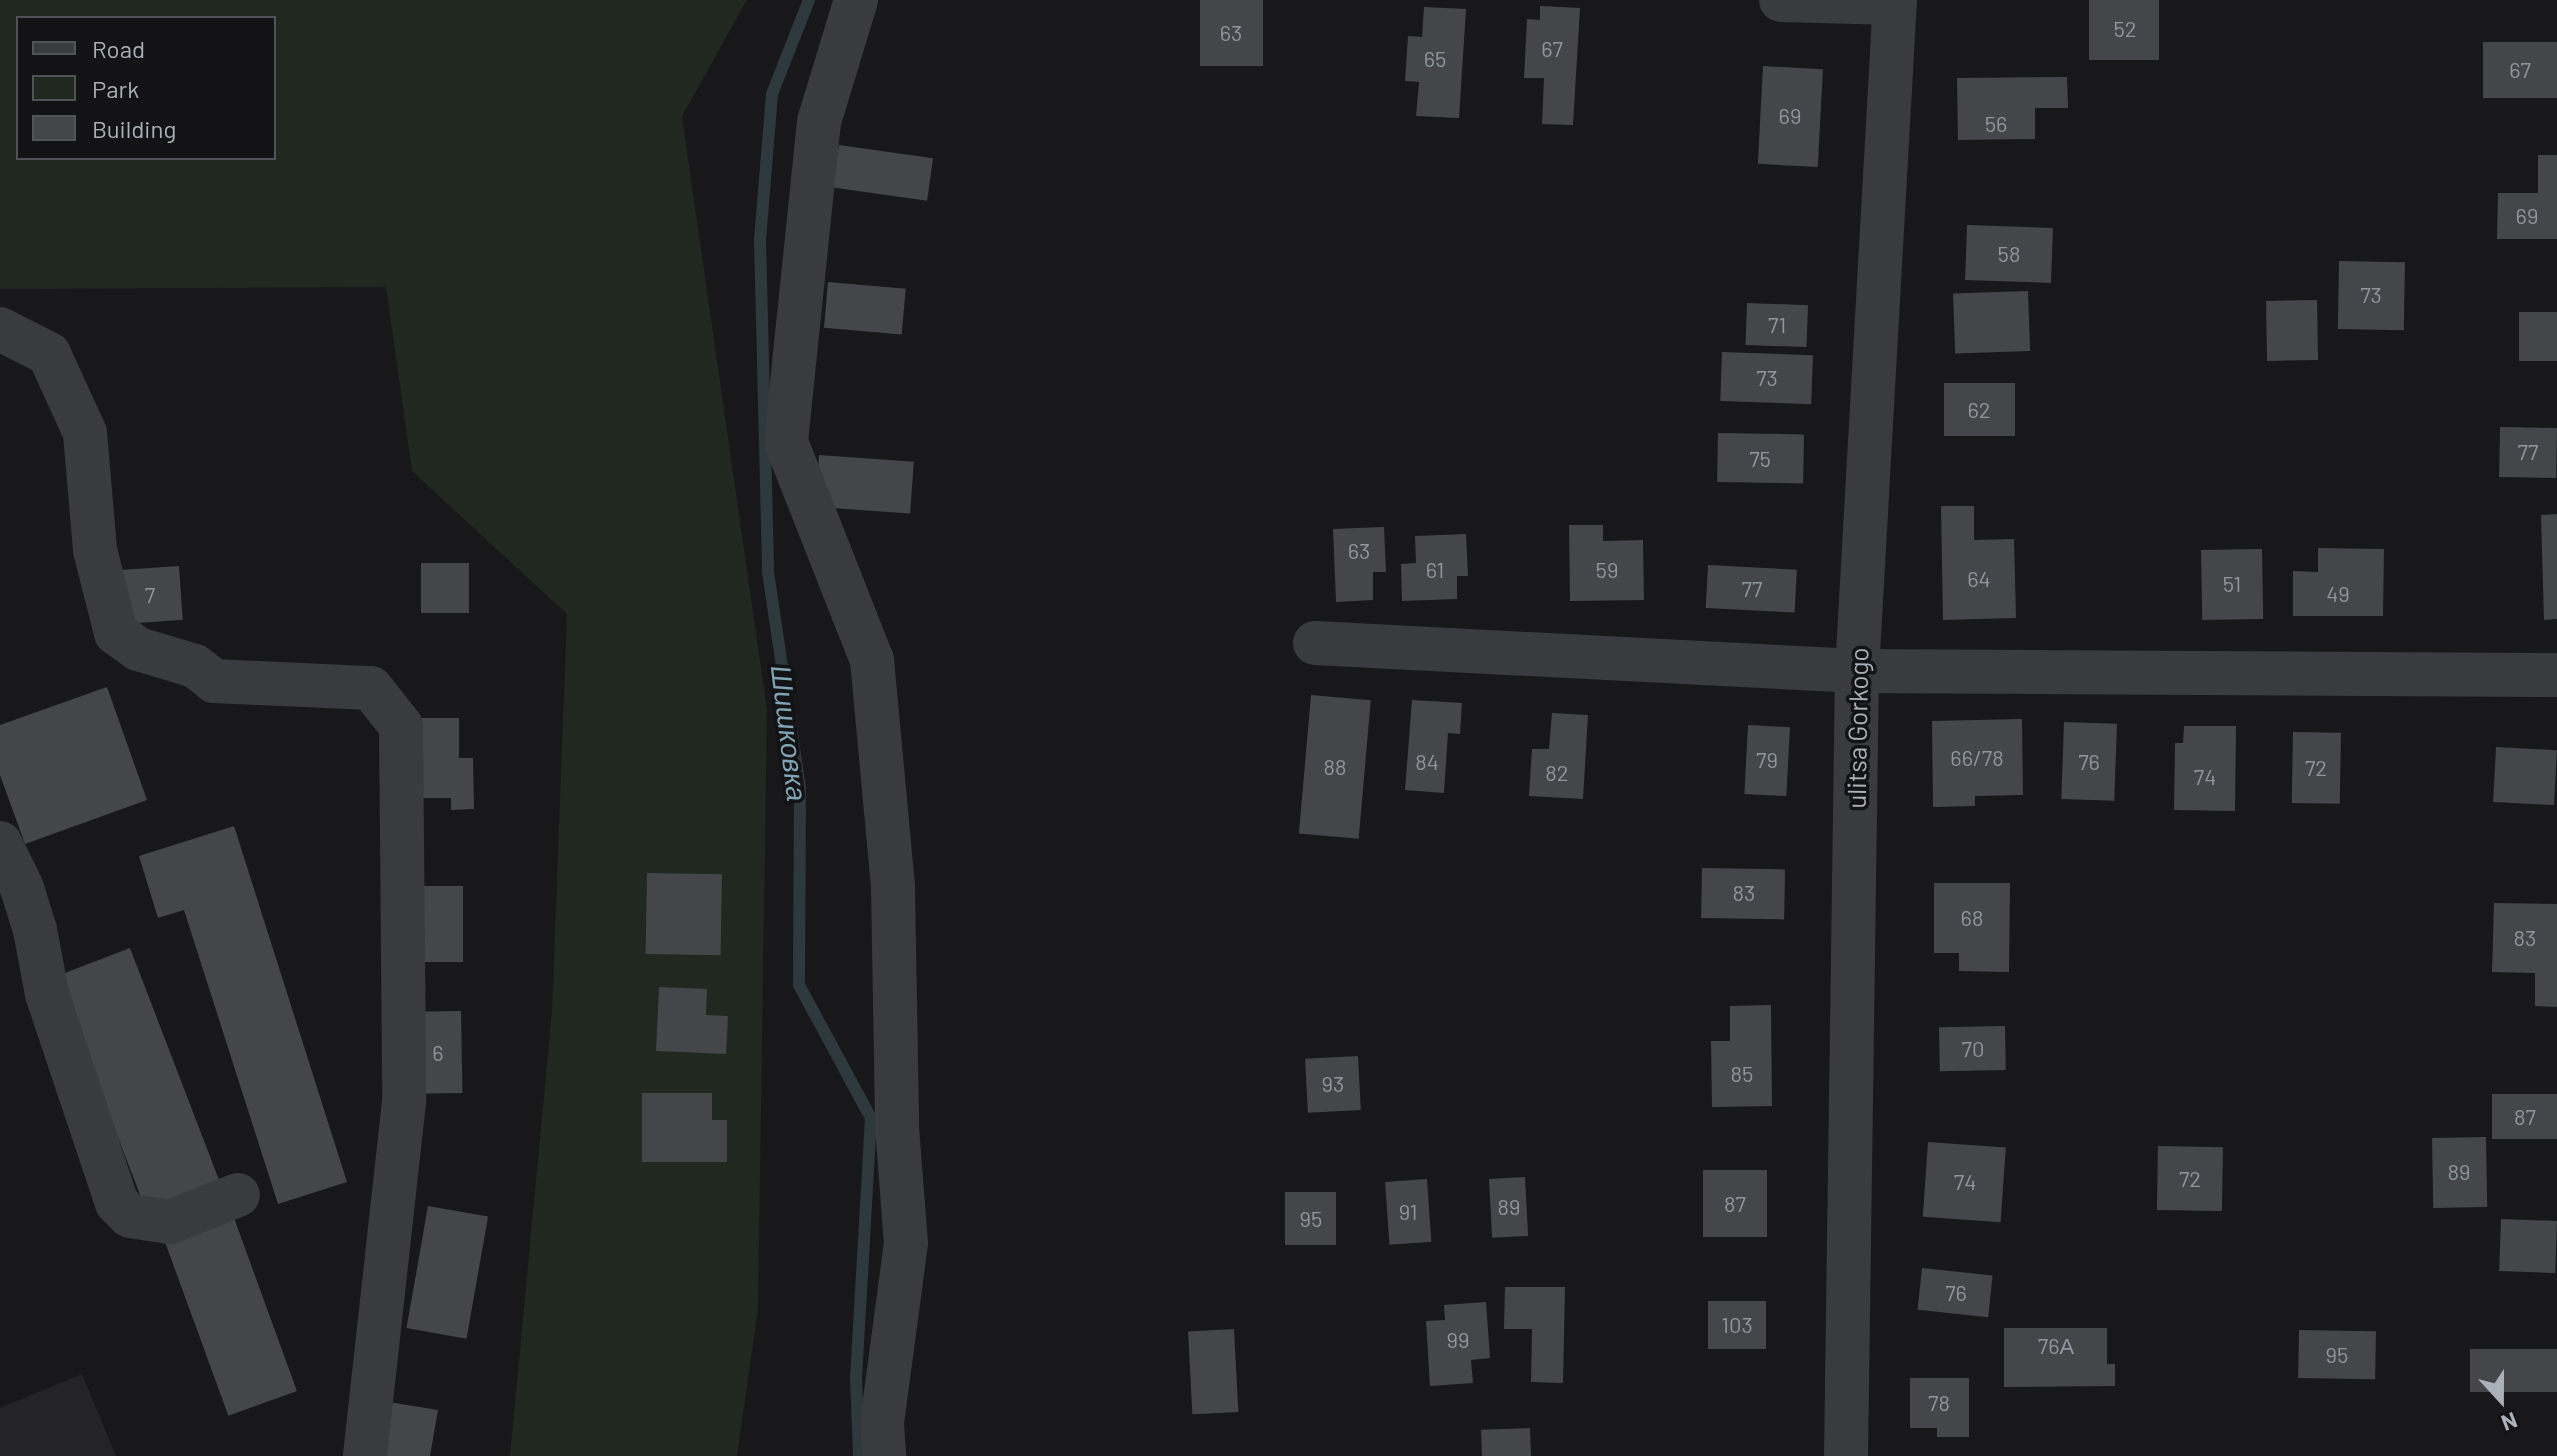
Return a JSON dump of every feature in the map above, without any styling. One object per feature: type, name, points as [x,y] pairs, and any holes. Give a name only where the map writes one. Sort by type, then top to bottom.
[{"type":"street","points":[[856,0],[819,122],[786,442],[872,660],[893,888],[897,1127],[906,1243],[882,1424],[884,1456]]},
{"type":"street","points":[[1781,0],[1894,1]]},
{"type":"street","name":"ulitsa Gorkogo","points":[[1846,1456],[1857,671],[1894,1]]},
{"type":"street","points":[[0,329],[49,354],[85,433],[95,550],[116,633],[138,649],[195,666],[214,681],[371,688],[401,726],[404,1102],[365,1456]]},
{"type":"street","points":[[1315,643],[1857,671],[2557,675]]},
{"type":"street","points":[[0,843],[26,902],[47,994],[117,1203],[130,1216],[170,1222],[238,1195]]},
{"type":"shaded area","points":[[82,1374],[116,1456],[0,1456],[0,1408]]},
{"type":"green space","points":[[0,0],[747,0],[682,116],[767,710],[758,1309],[737,1456],[510,1456],[552,1011],[567,614],[412,471],[386,287],[0,289]]},
{"type":"building","points":[[1200,0],[1263,0],[1263,66],[1200,66]]},
{"type":"building","points":[[2089,0],[2159,0],[2159,60],[2089,60]]},
{"type":"building","points":[[1540,6],[1580,8],[1573,125],[1542,124],[1544,78],[1524,78],[1527,19],[1540,20]]},
{"type":"building","points":[[1424,7],[1466,9],[1459,118],[1416,116],[1419,82],[1405,81],[1408,36],[1422,37]]},
{"type":"building","points":[[2483,42],[2557,42],[2557,98],[2483,98]]},
{"type":"building","points":[[1763,66],[1823,69],[1818,167],[1758,164]]},
{"type":"building","points":[[2067,77],[2068,108],[2035,108],[2035,139],[1958,140],[1957,78]]},
{"type":"building","points":[[839,145],[933,158],[927,201],[833,188]]},
{"type":"building","points":[[2538,155],[2557,155],[2557,239],[2497,239],[2498,193],[2538,193]]},
{"type":"building","points":[[1967,225],[2053,228],[2051,283],[1965,280]]},
{"type":"building","points":[[2339,261],[2405,262],[2404,330],[2338,329]]},
{"type":"building","points":[[828,282],[906,289],[902,335],[824,328]]},
{"type":"building","points":[[2028,291],[2030,351],[1955,354],[1953,294]]},
{"type":"building","points":[[2317,300],[2318,360],[2267,361],[2266,301]]},
{"type":"building","points":[[1747,303],[1808,305],[1806,347],[1746,345]]},
{"type":"building","points":[[2519,312],[2557,312],[2557,361],[2519,361]]},
{"type":"building","points":[[1722,352],[1813,355],[1811,404],[1720,401]]},
{"type":"building","points":[[1944,383],[2015,383],[2015,436],[1944,436]]},
{"type":"building","points":[[2500,427],[2557,428],[2556,478],[2499,477]]},
{"type":"building","points":[[1718,433],[1804,435],[1803,483],[1717,482]]},
{"type":"building","points":[[819,455],[914,462],[910,514],[815,507]]},
{"type":"building","points":[[1941,506],[1974,506],[1974,540],[2014,539],[2016,618],[1943,620]]},
{"type":"building","points":[[2557,514],[2557,619],[2544,620],[2541,515]]},
{"type":"building","points":[[1569,525],[1603,525],[1603,541],[1643,540],[1644,600],[1570,601]]},
{"type":"building","points":[[1384,527],[1386,572],[1373,572],[1373,600],[1336,602],[1333,529]]},
{"type":"building","points":[[1466,534],[1468,576],[1457,576],[1457,599],[1402,601],[1401,564],[1416,563],[1415,536]]},
{"type":"building","points":[[2318,548],[2384,549],[2383,616],[2293,616],[2293,571],[2318,572]]},
{"type":"building","points":[[2262,549],[2263,619],[2202,620],[2201,550]]},
{"type":"building","points":[[421,563],[469,563],[469,613],[421,613]]},
{"type":"building","points":[[1708,565],[1797,570],[1795,613],[1706,608]]},
{"type":"building","points":[[179,566],[183,620],[121,624],[117,570]]},
{"type":"building","points":[[107,687],[147,800],[25,844],[0,775],[0,725]]},
{"type":"building","points":[[1311,695],[1371,700],[1359,839],[1299,833]]},
{"type":"building","points":[[1412,700],[1462,703],[1460,734],[1448,733],[1444,793],[1405,790]]},
{"type":"building","points":[[1552,713],[1588,715],[1583,799],[1529,796],[1532,749],[1549,749]]},
{"type":"building","points":[[418,718],[459,718],[459,758],[473,758],[474,809],[451,810],[451,798],[420,798]]},
{"type":"building","points":[[2022,719],[2023,795],[1975,796],[1975,806],[1933,807],[1932,721]]},
{"type":"building","points":[[2064,722],[2117,724],[2114,801],[2061,799]]},
{"type":"building","points":[[1748,725],[1790,727],[1786,796],[1744,794]]},
{"type":"building","points":[[2184,726],[2236,726],[2235,811],[2174,810],[2175,743],[2183,743]]},
{"type":"building","points":[[2293,732],[2341,733],[2340,804],[2292,803]]},
{"type":"building","points":[[2496,747],[2557,750],[2554,805],[2493,802]]},
{"type":"building","points":[[234,826],[347,1182],[278,1204],[184,910],[158,918],[139,856]]},
{"type":"building","points":[[1702,868],[1785,869],[1784,919],[1701,918]]},
{"type":"building","points":[[647,873],[722,874],[721,955],[646,954]]},
{"type":"building","points":[[1934,883],[2010,883],[2009,972],[1959,971],[1959,953],[1934,953]]},
{"type":"building","points":[[413,886],[463,886],[463,962],[413,962]]},
{"type":"building","points":[[2494,903],[2557,904],[2557,1007],[2535,1006],[2535,973],[2492,972]]},
{"type":"building","points":[[130,948],[221,1185],[147,1213],[56,976]]},
{"type":"building","points":[[659,987],[707,989],[706,1015],[728,1016],[726,1054],[656,1051]]},
{"type":"building","points":[[1771,1005],[1772,1106],[1712,1107],[1711,1041],[1730,1041],[1730,1006]]},
{"type":"building","points":[[461,1011],[462,1093],[414,1094],[413,1012]]},
{"type":"building","points":[[2005,1026],[2006,1070],[1940,1071],[1939,1027]]},
{"type":"building","points":[[1358,1056],[1361,1110],[1308,1113],[1305,1059]]},
{"type":"building","points":[[642,1093],[712,1093],[712,1120],[727,1120],[727,1162],[642,1162]]},
{"type":"building","points":[[2492,1094],[2557,1094],[2557,1139],[2492,1139]]},
{"type":"building","points":[[2486,1137],[2487,1207],[2433,1208],[2432,1138]]},
{"type":"building","points":[[1928,1142],[2006,1147],[2001,1222],[1923,1217]]},
{"type":"building","points":[[2158,1146],[2223,1147],[2222,1211],[2157,1210]]},
{"type":"building","points":[[1703,1170],[1767,1170],[1767,1237],[1703,1237]]},
{"type":"building","points":[[1525,1177],[1528,1236],[1492,1238],[1489,1179]]},
{"type":"building","points":[[1427,1179],[1431,1242],[1389,1245],[1385,1182]]},
{"type":"building","points":[[1285,1192],[1336,1192],[1336,1245],[1285,1245]]},
{"type":"building","points":[[428,1206],[488,1217],[467,1339],[406,1328]]},
{"type":"building","points":[[234,1218],[297,1391],[228,1416],[165,1243]]},
{"type":"building","points":[[2501,1219],[2557,1221],[2555,1273],[2499,1271]]},
{"type":"building","points":[[1922,1268],[1993,1275],[1988,1317],[1918,1310]]},
{"type":"building","points":[[1505,1287],[1565,1287],[1563,1383],[1531,1382],[1532,1329],[1504,1329]]},
{"type":"building","points":[[1708,1301],[1766,1301],[1766,1349],[1708,1349]]},
{"type":"building","points":[[1486,1302],[1490,1358],[1471,1360],[1473,1383],[1430,1386],[1426,1321],[1445,1320],[1444,1305]]},
{"type":"building","points":[[2004,1328],[2107,1328],[2107,1364],[2115,1364],[2115,1386],[2004,1387]]},
{"type":"building","points":[[1234,1329],[1238,1412],[1192,1414],[1188,1331]]},
{"type":"building","points":[[2299,1330],[2376,1331],[2375,1379],[2298,1378]]},
{"type":"building","points":[[2470,1349],[2557,1349],[2557,1392],[2470,1392]]},
{"type":"building","points":[[1910,1378],[1969,1378],[1969,1437],[1937,1437],[1937,1428],[1910,1428]]},
{"type":"building","points":[[389,1402],[438,1410],[430,1456],[380,1456]]},
{"type":"building","points":[[1530,1428],[1531,1456],[1482,1456],[1481,1430]]},
{"type":"waterway","name":"Шишковка","points":[[809,0],[772,94],[760,239],[768,572],[800,788],[799,985],[871,1118],[856,1377],[859,1456]]}]
